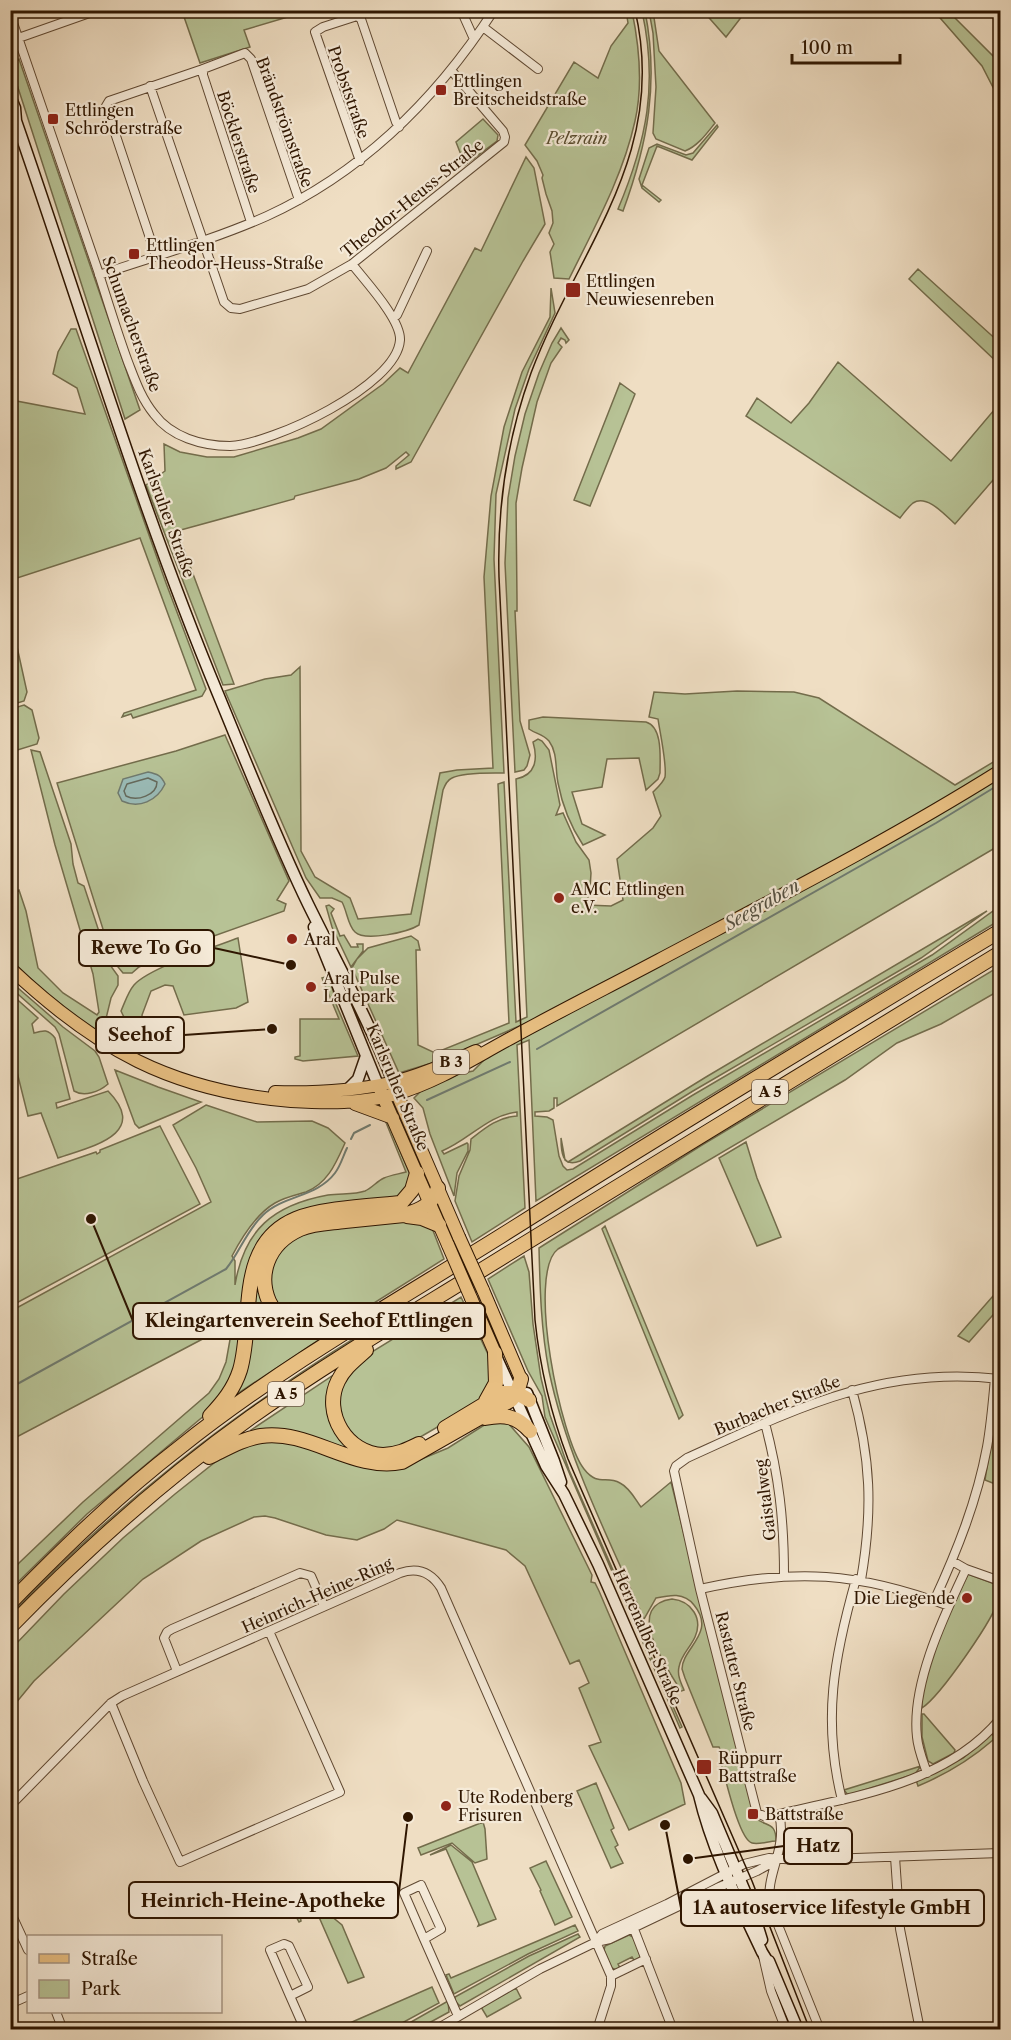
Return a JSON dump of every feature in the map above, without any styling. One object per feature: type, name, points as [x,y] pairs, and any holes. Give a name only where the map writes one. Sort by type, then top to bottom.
[{"type":"highway","name":"A 5","points":[[10,1603],[84,1529],[179,1448],[273,1379],[627,1157],[1000,931]]},
{"type":"highway","name":"A 5","points":[[10,1627],[118,1522],[250,1418],[638,1172],[1000,953]]},
{"type":"highway","points":[[403,1209],[417,1173]]},
{"type":"highway","points":[[179,1448],[222,1403],[234,1385],[242,1360],[253,1270],[259,1255],[274,1234],[287,1223],[315,1213],[403,1209],[418,1211],[433,1198],[446,1207]]},
{"type":"highway","points":[[387,1307],[338,1329],[320,1333],[302,1331],[284,1322],[271,1307],[265,1289],[264,1274],[274,1251],[288,1236],[298,1230],[318,1224],[403,1209],[439,1225]]},
{"type":"highway","points":[[399,1322],[344,1371],[337,1382],[333,1401],[333,1409],[346,1437],[353,1444],[372,1453],[394,1454],[479,1413],[496,1383],[495,1353]]},
{"type":"highway","points":[[178,1473],[242,1441],[263,1436],[289,1437],[358,1459],[378,1463],[395,1463],[409,1459],[479,1413],[503,1393],[516,1390],[530,1400]]},
{"type":"highway","points":[[479,1413],[518,1419],[530,1431]]},
{"type":"main road","name":"Karlsruher Straße","points":[[10,96],[15,108],[14,118],[138,485],[177,589],[217,692],[310,906],[373,1037],[407,1117],[433,1198],[439,1225],[448,1245]]},
{"type":"main road","name":"B 3","points":[[10,968],[59,1012],[91,1035],[126,1056],[169,1075],[229,1091],[282,1100],[350,1102],[381,1091],[418,1086],[455,1071],[508,1039],[830,870],[1000,771]]},
{"type":"main road","name":"Karlsruher Straße","points":[[310,906],[311,920],[366,1056],[417,1173],[433,1198]]},
{"type":"main road","name":"B 3","points":[[395,1088],[508,1039]]},
{"type":"main road","points":[[348,1089],[361,1072],[366,1056]]},
{"type":"main road","name":"B 3","points":[[407,1117],[409,1103],[418,1086]]},
{"type":"main road","name":"B 3","points":[[229,1091],[293,1092],[348,1089],[381,1091]]},
{"type":"main road","points":[[350,1102],[393,1118]]},
{"type":"main road","name":"Herrenalber Straße","points":[[446,1207],[483,1290],[530,1431],[598,1564],[699,1795],[712,1813],[733,1875],[740,1905],[770,1965]]},
{"type":"main road","name":"Herrenalber Straße","points":[[448,1245],[495,1353],[516,1390]]},
{"type":"main road","name":"Herrenalber Straße","points":[[530,1400],[554,1461],[564,1494]]},
{"type":"main road","name":"Herrenalber Straße","points":[[733,1875],[752,1908],[770,1965],[798,2030]]},
{"type":"main road","points":[[703,1894],[726,1895],[740,1905]]},
{"type":"street","points":[[10,40],[74,14],[98,10]]},
{"type":"street","points":[[461,10],[474,39]]},
{"type":"street","points":[[99,275],[203,241],[251,222],[299,200],[360,161],[424,103],[494,10]]},
{"type":"street","name":"Schumacherstraße","points":[[10,14],[139,392],[154,415],[166,427],[183,438],[232,446],[279,433],[315,418],[353,396],[380,374],[398,349],[400,337],[393,318],[352,264]]},
{"type":"street","name":"Probststraße","points":[[360,161],[315,32],[323,27],[357,16],[361,19],[399,127]]},
{"type":"street","points":[[483,27],[538,69]]},
{"type":"street","name":"Brändströmstraße","points":[[203,69],[245,53],[251,59],[299,200]]},
{"type":"street","points":[[156,256],[106,106],[109,101],[203,69]]},
{"type":"street","name":"Böcklerstraße","points":[[203,69],[251,222]]},
{"type":"street","name":"Theodor-Heuss-Straße","points":[[203,241],[224,302],[231,308],[240,309],[308,289],[352,264],[504,142],[506,136],[451,70]]},
{"type":"street","points":[[150,87],[203,241]]},
{"type":"street","points":[[393,318],[397,315],[427,251]]},
{"type":"street","name":"Burbacher Straße","points":[[676,1466],[687,1458],[803,1406],[852,1390],[917,1379],[969,1376],[998,1378]]},
{"type":"street","points":[[934,1601],[952,1561],[979,1481],[987,1448],[998,1378]]},
{"type":"street","points":[[842,1800],[833,1753],[832,1707],[840,1636],[858,1580],[868,1528],[869,1486],[864,1436],[852,1390]]},
{"type":"street","name":"Gaistalweg","points":[[765,1423],[780,1491],[784,1534],[784,1575]]},
{"type":"street","name":"Rastatter Straße","points":[[676,1466],[675,1476],[700,1589],[757,1813],[766,1818],[779,1814]]},
{"type":"street","points":[[952,1561],[966,1569],[1000,1581]]},
{"type":"street","points":[[927,1773],[917,1738],[917,1710],[929,1658],[966,1569]]},
{"type":"street","name":"Heinrich-Heine-Ring","points":[[10,1806],[111,1704],[122,1696],[409,1570],[423,1572],[437,1581],[611,1976]]},
{"type":"street","points":[[177,1671],[164,1638],[167,1632],[182,1624],[300,1573],[310,1576],[324,1606]]},
{"type":"street","points":[[700,1589],[742,1580],[784,1575],[833,1576],[892,1587],[949,1606]]},
{"type":"street","points":[[111,1704],[180,1862],[340,1792],[269,1631]]},
{"type":"street","points":[[820,2030],[770,1905],[769,1892],[782,1836],[779,1814],[842,1800],[927,1773],[962,1755],[998,1722]]},
{"type":"street","points":[[998,1722],[1000,1736]]},
{"type":"street","points":[[435,2030],[540,1969],[596,1942],[605,1941],[632,1924],[762,1859],[1000,1853]]},
{"type":"street","points":[[895,1857],[900,1929],[920,2030]]},
{"type":"street","points":[[632,1924],[703,1894],[733,1875],[777,1860]]},
{"type":"street","points":[[424,1939],[441,1929],[421,1884],[404,1893],[424,1939],[458,2016]]},
{"type":"street","points":[[10,1911],[27,1948]]},
{"type":"street","points":[[632,1924],[673,2030]]},
{"type":"street","points":[[290,1996],[308,1987],[289,1946],[284,1944],[270,1950],[290,1996],[305,2030]]},
{"type":"street","points":[[762,1952],[765,1973],[786,2030]]},
{"type":"street","points":[[597,2030],[611,1986],[611,1976],[646,1959]]},
{"type":"street","points":[[10,2004],[27,1996]]},
{"type":"street","points":[[56,2013],[63,2030]]},
{"type":"green space","points":[[182,10],[308,11],[244,30],[250,47],[200,63]]},
{"type":"green space","name":"Pelzrain","points":[[626,11],[632,11],[639,66],[639,94],[630,141],[607,202],[569,279],[554,278],[550,252],[554,244],[549,233],[553,223],[552,211],[543,175],[537,161],[525,145],[574,62],[598,78],[611,46],[628,23]]},
{"type":"green space","points":[[642,11],[645,11],[651,63],[649,112],[639,161],[623,211],[618,209],[636,159],[647,112],[649,63]]},
{"type":"green space","points":[[649,11],[653,11],[659,51],[715,123],[698,143],[685,151],[656,139],[653,133],[656,87],[653,33]]},
{"type":"green space","points":[[703,11],[746,11],[726,37]]},
{"type":"green space","points":[[934,11],[957,11],[953,16],[994,57],[1000,72],[1000,101],[982,66]]},
{"type":"green space","points":[[19,59],[140,410],[125,419],[11,66]]},
{"type":"green space","points":[[483,119],[498,135],[497,141],[465,165],[456,142]]},
{"type":"green space","points":[[717,125],[718,127],[692,160],[657,146],[642,185],[661,200],[659,202],[642,188],[639,179],[649,148],[657,144],[686,155],[693,153]]},
{"type":"green space","points":[[526,157],[534,168],[545,224],[411,462],[396,469],[396,466],[409,455],[406,452],[386,468],[359,479],[177,531],[234,684],[223,685],[146,485],[165,471],[164,444],[180,452],[207,457],[234,457],[321,429],[383,384],[400,368],[408,373],[475,248],[481,251]]},
{"type":"green space","points":[[918,269],[1000,343],[1000,365],[909,279]]},
{"type":"green space","points":[[551,288],[555,313],[529,369],[515,409],[496,494],[494,559],[504,773],[477,773],[457,776],[447,781],[443,790],[419,925],[387,935],[360,935],[351,926],[342,902],[332,898],[320,898],[306,878],[225,691],[265,679],[291,675],[300,667],[301,851],[315,877],[350,898],[358,919],[411,914],[440,773],[493,768],[484,577],[491,496],[504,427],[522,372],[550,317]]},
{"type":"green space","points":[[561,328],[569,340],[566,343],[561,338],[558,343],[562,347],[551,363],[537,402],[516,503],[517,611],[515,611],[520,721],[530,755],[524,770],[515,772],[505,563],[508,498],[525,414],[539,373]]},
{"type":"green space","points":[[71,329],[76,329],[206,689],[202,696],[133,718],[131,714],[122,717],[124,713],[196,690],[140,538],[11,580],[11,400],[85,414],[77,388],[53,374],[58,352]]},
{"type":"green space","points":[[838,362],[951,461],[1000,403],[1000,472],[955,524],[936,507],[924,501],[913,503],[900,518],[746,416],[757,398],[791,423],[809,403]]},
{"type":"green space","points":[[620,383],[635,394],[590,506],[574,500]]},
{"type":"green space","points":[[10,615],[27,692],[24,701],[11,705]]},
{"type":"green space","points":[[737,691],[794,692],[819,698],[955,785],[1000,758],[1000,766],[841,859],[531,1021],[443,1059],[434,1059],[432,1063],[399,1073],[352,968],[368,948],[411,936],[418,941],[420,950],[416,950],[418,1045],[435,1053],[509,1023],[498,784],[504,782],[516,1022],[527,1017],[516,779],[528,774],[534,765],[533,742],[538,739],[542,741],[549,750],[560,805],[556,815],[563,813],[576,842],[589,860],[590,889],[586,905],[611,906],[623,900],[617,859],[653,828],[661,816],[653,792],[665,777],[665,764],[658,719],[649,717],[654,692],[685,694]]},
{"type":"green space","points":[[24,705],[32,710],[39,738],[37,744],[11,752],[11,709]]},
{"type":"green space","points":[[543,717],[646,722],[651,725],[658,736],[660,773],[658,779],[646,790],[639,758],[607,759],[602,787],[572,792],[582,824],[605,835],[583,845],[562,799],[552,746],[544,737],[529,729],[529,720]]},
{"type":"green space","points":[[225,735],[289,881],[277,900],[286,904],[284,911],[180,948],[139,967],[132,973],[123,973],[113,961],[57,783],[176,751]]},
{"type":"green space","points":[[31,750],[40,752],[71,844],[78,883],[84,886],[110,965],[118,976],[118,985],[111,998],[102,1035],[52,999],[11,960],[10,894],[19,890],[26,911],[38,968],[63,993],[97,1015],[99,1012],[93,974],[55,845]]},
{"type":"green space","points":[[1000,778],[1000,845],[557,1106],[557,1098],[554,1098],[554,1108],[549,1111],[535,1112],[535,1116],[553,1120],[563,1166],[567,1170],[573,1169],[693,1095],[932,955],[1000,906],[1000,920],[536,1201],[529,1040],[517,1045],[525,1208],[472,1242],[455,1201],[459,1176],[470,1150],[471,1139],[498,1121],[517,1116],[517,1112],[497,1118],[442,1151],[444,1154],[468,1144],[468,1151],[457,1173],[454,1196],[430,1134],[423,1108],[414,1098],[422,1090],[459,1074],[473,1071],[487,1057],[873,852]]},
{"type":"green space","points":[[329,905],[334,909],[331,913],[340,936],[344,935],[351,947],[363,944],[363,951],[351,967],[332,927],[326,906]]},
{"type":"green space","points":[[987,911],[921,958],[693,1091],[580,1161],[568,1162],[706,1077]]},
{"type":"green space","points":[[238,938],[248,1002],[236,1008],[184,1015],[173,986],[165,985],[151,991],[142,1015],[145,1039],[130,1027],[121,1011],[128,994],[142,978],[183,958]]},
{"type":"green space","points":[[1000,966],[1000,990],[941,1024],[897,1043],[845,1080],[558,1249],[549,1264],[545,1289],[550,1357],[566,1426],[584,1469],[594,1478],[615,1481],[624,1485],[641,1507],[671,1482],[755,1818],[773,1828],[776,1835],[776,1841],[752,1843],[742,1831],[733,1807],[721,1763],[725,1761],[719,1747],[713,1747],[682,1669],[683,1661],[700,1632],[702,1624],[700,1615],[686,1598],[672,1595],[656,1598],[644,1619],[578,1467],[557,1403],[546,1356],[540,1294],[539,1248],[702,1145]]},
{"type":"green space","points":[[325,977],[331,981],[336,1004],[358,1056],[303,1061],[295,1059],[300,1056],[300,1019],[339,1019],[322,978]]},
{"type":"green space","points":[[11,982],[95,1051],[108,1084],[91,1093],[82,1094],[74,1091],[59,1034],[55,1027],[11,988]]},
{"type":"green space","points":[[11,994],[38,1018],[32,1024],[34,1033],[46,1031],[55,1038],[70,1099],[56,1103],[57,1108],[108,1091],[119,1106],[123,1118],[119,1129],[111,1137],[99,1144],[58,1158],[41,1113],[28,1116],[11,1048]]},
{"type":"green space","points":[[115,1070],[201,1102],[139,1128],[135,1124]]},
{"type":"green space","points":[[206,1105],[257,1122],[312,1121],[328,1128],[345,1143],[326,1178],[306,1192],[275,1203],[250,1226],[232,1256],[235,1261],[235,1285],[239,1266],[254,1235],[277,1213],[309,1199],[365,1191],[384,1178],[406,1172],[385,1120],[411,1177],[404,1196],[263,1241],[236,1369],[212,1409],[87,1514],[11,1589],[11,1572],[19,1563],[83,1502],[209,1393],[219,1379],[226,1362],[233,1323],[11,1440],[11,1311],[211,1202],[173,1125]]},
{"type":"green space","points":[[160,1126],[200,1204],[11,1306],[11,1181],[96,1152],[97,1154],[100,1150]]},
{"type":"green space","points":[[746,1142],[757,1178],[781,1237],[757,1246],[719,1158]]},
{"type":"green space","points":[[411,1205],[411,1208],[311,1219],[286,1232],[276,1241],[263,1263],[261,1275],[266,1303],[278,1322],[290,1331],[322,1338],[231,1398],[245,1364],[254,1280],[260,1261],[277,1236],[289,1227],[302,1221],[317,1217]]},
{"type":"green space","points":[[416,1220],[432,1228],[444,1259],[347,1320],[331,1327],[301,1326],[280,1312],[269,1283],[274,1258],[294,1238],[316,1230]]},
{"type":"green space","points":[[605,1226],[683,1415],[679,1419],[602,1229]]},
{"type":"green space","points":[[524,1256],[529,1272],[533,1324],[541,1378],[550,1415],[569,1470],[682,1727],[680,1728],[545,1417],[542,1396],[528,1371],[488,1279]]},
{"type":"green space","points":[[1000,1288],[1000,1307],[969,1342],[958,1336]]},
{"type":"green space","points":[[461,1297],[493,1365],[490,1389],[472,1407],[410,1443],[392,1450],[369,1448],[347,1430],[338,1409],[342,1381],[362,1358]]},
{"type":"green space","points":[[358,1336],[360,1337],[230,1425],[159,1480],[58,1570],[11,1618],[11,1614],[92,1535],[176,1464],[265,1398]]},
{"type":"green space","points":[[332,1376],[334,1378],[330,1394],[330,1410],[338,1432],[356,1450],[369,1456],[382,1458],[395,1456],[421,1445],[499,1399],[501,1402],[431,1444],[391,1459],[354,1455],[294,1434],[253,1432],[251,1430]]},
{"type":"green space","points":[[489,1422],[508,1423],[529,1447],[592,1575],[591,1582],[595,1583],[599,1591],[681,1783],[685,1804],[629,1830],[589,1746],[601,1742],[579,1688],[589,1683],[579,1660],[570,1664],[525,1566],[506,1550],[397,1520],[384,1529],[357,1540],[326,1535],[275,1518],[254,1517],[201,1541],[143,1579],[34,1681],[11,1709],[11,1649],[123,1538],[233,1448],[271,1439],[412,1463],[448,1448]]},
{"type":"green space","points":[[994,1423],[1000,1424],[1000,1486],[985,1480]]},
{"type":"green space","points":[[968,1574],[1000,1586],[1000,1595],[989,1620],[966,1655],[941,1688],[922,1708],[922,1694],[931,1659]]},
{"type":"green space","points":[[672,1599],[679,1600],[690,1607],[698,1624],[695,1637],[680,1663],[679,1676],[684,1690],[681,1691],[659,1654],[649,1625],[650,1613],[657,1604]]},
{"type":"green space","points":[[922,1714],[955,1750],[954,1753],[933,1764],[928,1761],[922,1737]]},
{"type":"green space","points":[[992,1733],[993,1740],[976,1754],[918,1786],[916,1780],[963,1758]]},
{"type":"green space","points":[[921,1766],[915,1774],[848,1795],[844,1790]]},
{"type":"green space","points":[[596,1783],[614,1828],[611,1830],[618,1845],[615,1847],[623,1863],[611,1868],[577,1791]]},
{"type":"green space","points":[[483,1822],[487,1859],[475,1863],[452,1843],[421,1855],[418,1848]]},
{"type":"green space","points":[[451,1845],[472,1862],[496,1919],[478,1926],[446,1849],[430,1855]]},
{"type":"green space","points":[[546,1861],[572,1917],[555,1925],[530,1868]]},
{"type":"green space","points":[[314,1902],[342,1925],[364,1977],[348,1983],[315,1908],[300,1914],[301,1921],[299,1922],[293,1911]]},
{"type":"green space","points":[[575,1925],[578,1931],[528,1954],[454,1994],[446,1975],[449,1974],[451,1978]]},
{"type":"green space","points":[[578,1934],[580,1937],[460,2006],[455,2001],[455,1997],[529,1956]]},
{"type":"green space","points":[[629,1935],[633,1937],[641,1956],[635,1962],[632,1957],[618,1964],[621,1970],[616,1970],[610,1967],[604,1950],[605,1946]]},
{"type":"green space","points":[[432,1987],[439,2003],[391,2029],[336,2029]]},
{"type":"green space","points":[[516,1988],[521,1998],[487,2017],[481,2007]]},
{"type":"green space","points":[[448,2001],[449,2012],[418,2029],[397,2030]]},
{"type":"water","points":[[148,772],[162,779],[165,784],[162,790],[152,799],[141,804],[122,801],[118,793],[123,779]]},
{"type":"waterway","name":"Seegraben","points":[[537,1049],[936,823],[1000,784]]},
{"type":"waterway","name":"Seegraben","points":[[427,1100],[510,1062]]},
{"type":"waterway","name":"Seegraben","points":[[351,1139],[354,1133],[370,1125]]},
{"type":"waterway","name":"Seegraben","points":[[10,1388],[226,1269],[263,1215],[271,1208],[310,1192],[328,1181],[337,1170],[347,1148]]},
{"type":"tram line","points":[[635,10],[642,62],[640,110],[629,156],[613,199],[550,327],[531,373],[510,448],[500,525],[499,577],[535,1320],[547,1391],[568,1459],[752,1881],[810,2030]]},
{"type":"place","name":"Ettlingen Breitscheidstraße","points":[[441,90]]},
{"type":"place","name":"Ettlingen Schröderstraße","points":[[53,119]]},
{"type":"place","name":"Ettlingen Theodor-Heuss-Straße","points":[[134,254]]},
{"type":"place","name":"Ettlingen Neuwiesenreben","points":[[573,290]]},
{"type":"place","name":"AMC Ettlingen e.V.","points":[[559,898]]},
{"type":"place","name":"Aral","points":[[292,939]]},
{"type":"place","name":"Rewe To Go","points":[[291,965]]},
{"type":"place","name":"Aral Pulse Ladepark","points":[[311,987]]},
{"type":"place","name":"Seehof","points":[[272,1029]]},
{"type":"place","name":"Kleingartenverein Seehof Ettlingen","points":[[91,1219]]},
{"type":"place","name":"Die Liegende","points":[[967,1598]]},
{"type":"place","name":"Rüppurr Battstraße","points":[[704,1767]]},
{"type":"place","name":"Ute Rodenberg Frisuren","points":[[446,1806]]},
{"type":"place","name":"Battstraße","points":[[753,1814]]},
{"type":"place","name":"Heinrich-Heine-Apotheke","points":[[408,1817]]},
{"type":"place","name":"1A autoservice lifestyle GmbH","points":[[665,1825]]},
{"type":"place","name":"Hatz","points":[[688,1859]]}]
